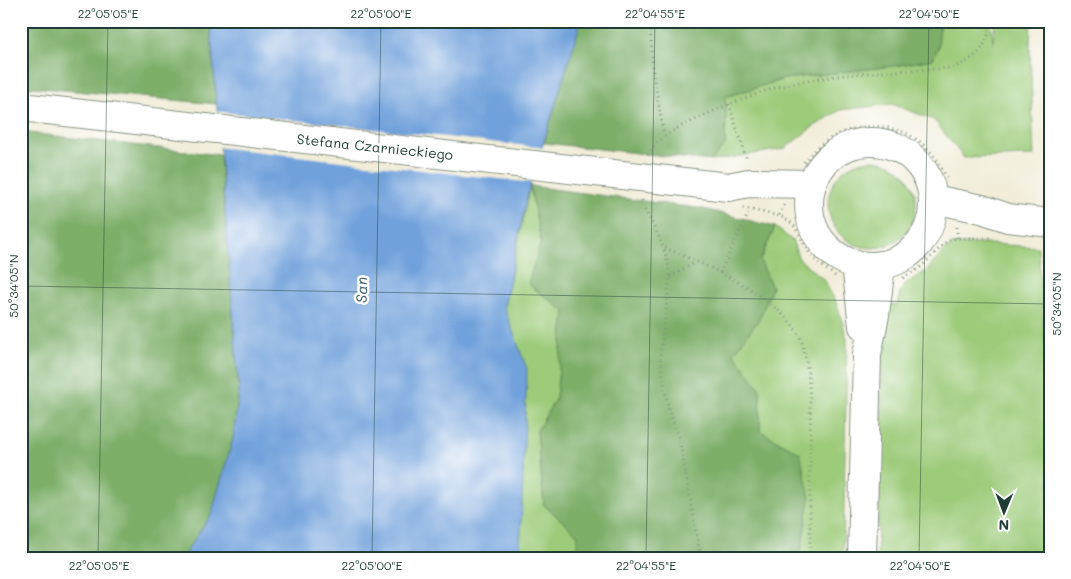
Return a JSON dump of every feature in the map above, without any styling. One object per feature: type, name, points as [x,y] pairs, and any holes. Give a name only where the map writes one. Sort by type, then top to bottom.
[{"type":"street","name":"Stefana Czarnieckiego","points":[[21,107],[732,196],[749,183],[806,187]]},
{"type":"street","points":[[869,273],[838,257],[824,244],[814,229],[806,187],[822,166],[838,152],[858,144],[878,142],[899,148],[916,161],[928,178],[938,202],[982,222],[1003,228],[1050,223]]},
{"type":"street","points":[[869,273],[897,260],[911,251],[923,239],[938,202]]},
{"type":"street","points":[[862,558],[869,273]]},
{"type":"path","points":[[650,21],[653,72],[664,135]]},
{"type":"path","points":[[644,161],[653,146],[664,135],[729,104],[763,92],[798,82],[834,76],[952,68],[966,63],[981,52],[990,33],[990,21]]},
{"type":"path","points":[[729,104],[747,161]]},
{"type":"path","points":[[806,187],[824,142],[833,136],[858,127],[878,126],[902,132],[921,143],[938,162],[938,202]]},
{"type":"path","points":[[732,196],[750,210],[779,216],[790,221],[814,258],[869,273],[921,267],[947,241],[1003,228]]},
{"type":"path","points":[[642,198],[643,206],[665,248],[670,277],[660,356],[668,407],[679,438],[701,558]]},
{"type":"path","points":[[779,216],[782,208]]},
{"type":"path","points":[[720,273],[750,210]]},
{"type":"path","points":[[957,230],[957,238]]},
{"type":"path","points":[[665,248],[720,273],[756,294],[795,329],[802,345],[808,372],[810,403],[810,558]]},
{"type":"path","points":[[670,277],[696,262]]},
{"type":"green space","points":[[21,21],[210,21],[216,104],[21,86]]},
{"type":"green space","points":[[581,21],[940,21],[938,48],[933,59],[901,65],[784,79],[725,97],[725,145],[711,161],[544,143]]},
{"type":"green space","points":[[940,21],[991,21],[993,45],[995,21],[1031,21],[1030,47],[1034,156],[964,158],[934,120],[892,104],[840,110],[810,129],[784,149],[711,161],[725,145],[725,97],[784,79],[901,65],[938,48]]},
{"type":"green space","points":[[875,131],[899,137],[914,145],[931,162],[947,190],[941,188],[929,166],[913,149],[904,142],[882,135],[861,135],[842,140],[805,173],[796,174],[801,172],[836,141],[861,132]]},
{"type":"green space","points":[[21,132],[220,155],[239,391],[233,439],[211,515],[182,558],[21,558]]},
{"type":"green space","points":[[863,160],[881,160],[897,167],[909,179],[916,195],[916,213],[909,229],[897,241],[881,248],[863,248],[847,241],[835,229],[828,213],[828,195],[835,179],[847,167]]},
{"type":"green space","points":[[530,186],[541,242],[528,284],[565,311],[556,398],[537,431],[544,504],[579,535],[576,558],[517,558],[520,554],[504,307]]},
{"type":"green space","points":[[530,186],[704,209],[775,227],[760,260],[772,288],[759,319],[734,353],[760,389],[760,431],[800,453],[810,498],[800,558],[576,558],[578,535],[544,505],[537,431],[556,398],[565,311],[528,284],[541,242]]},
{"type":"green space","points":[[775,227],[792,240],[799,259],[824,280],[837,304],[847,338],[843,558],[800,558],[810,498],[760,431],[760,389],[734,353],[759,319],[772,288],[760,260]]},
{"type":"green space","points":[[951,245],[1038,247],[1050,409],[1050,558],[877,558],[884,304],[898,305],[900,292],[905,284],[926,271]]},
{"type":"water","name":"San","points":[[210,21],[581,21],[527,196],[504,307],[527,369],[520,554],[517,558],[182,558],[211,515],[233,439],[239,391]]},
{"type":"pier","points":[[214,111],[545,148],[534,183],[217,147]]}]
